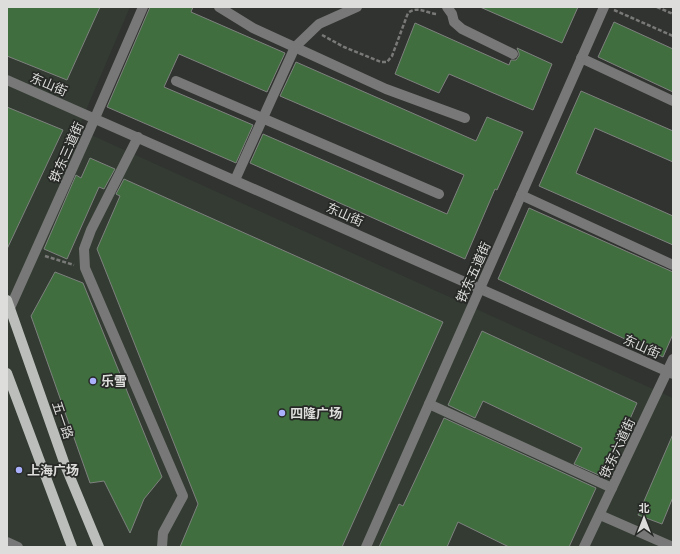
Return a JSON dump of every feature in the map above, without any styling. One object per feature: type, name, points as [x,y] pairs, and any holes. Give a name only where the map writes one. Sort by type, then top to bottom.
[{"type":"main road","name":"五一路","points":[[8,304],[65,464],[99,547]]},
{"type":"main road","points":[[7,373],[72,547]]},
{"type":"street","name":"铁东三道街","points":[[8,304],[35,253],[143,7]]},
{"type":"street","points":[[219,7],[253,28],[386,89],[465,118]]},
{"type":"street","points":[[235,180],[295,47],[319,24],[357,7]]},
{"type":"street","points":[[447,7],[452,14],[454,22],[462,29],[513,54]]},
{"type":"street","name":"铁东五道街","points":[[366,547],[604,7]]},
{"type":"street","points":[[581,58],[673,101]]},
{"type":"street","name":"东山街","points":[[7,80],[670,372]]},
{"type":"street","points":[[176,81],[439,194]]},
{"type":"street","points":[[138,137],[91,230],[84,249],[85,268],[183,496],[163,533],[162,547]]},
{"type":"street","points":[[521,195],[673,265]]},
{"type":"street","name":"铁东六道街","points":[[584,547],[670,372],[673,359]]},
{"type":"street","points":[[429,404],[612,488]]},
{"type":"street","points":[[600,514],[673,547]]},
{"type":"street","points":[[7,542],[18,547]]},
{"type":"path","points":[[313,29],[344,47],[381,62],[387,62],[392,56],[408,13],[412,10],[421,10],[432,14],[443,13],[447,7]]},
{"type":"path","points":[[608,7],[673,36]]},
{"type":"path","points":[[657,7],[673,14]]},
{"type":"path","points":[[35,253],[85,268]]},
{"type":"shaded area","points":[[7,7],[130,7],[78,129],[673,398],[673,547],[7,547]]},
{"type":"building","points":[[7,7],[100,7],[67,80],[7,56]]},
{"type":"building","points":[[150,7],[193,7],[191,12],[285,53],[267,92],[179,54],[164,87],[253,125],[236,163],[107,107]]},
{"type":"building","points":[[480,7],[578,7],[562,43]]},
{"type":"building","points":[[614,22],[673,49],[673,92],[598,57]]},
{"type":"building","points":[[415,23],[509,65],[511,60],[516,60],[519,56],[517,48],[552,64],[533,110],[449,74],[439,93],[395,74]]},
{"type":"building","points":[[296,62],[476,141],[487,117],[523,132],[497,190],[495,189],[465,259],[250,163],[263,134],[447,214],[464,175],[280,96]]},
{"type":"building","points":[[581,91],[673,131],[673,162],[595,128],[576,173],[673,216],[673,245],[539,186]]},
{"type":"building","points":[[7,107],[63,130],[7,249]]},
{"type":"building","points":[[90,158],[115,169],[104,189],[99,187],[67,259],[44,249],[76,175],[81,178]]},
{"type":"building","name":"四隆广场","points":[[124,179],[443,322],[342,547],[180,547],[198,504],[97,249],[120,196],[116,194]]},
{"type":"building","points":[[529,208],[673,272],[673,334],[663,357],[498,279]]},
{"type":"building","points":[[55,272],[83,283],[162,477],[144,499],[130,533],[104,481],[90,483],[31,316]]},
{"type":"building","points":[[482,331],[637,403],[605,476],[601,476],[574,464],[582,448],[483,401],[475,418],[448,405]]},
{"type":"building","points":[[444,418],[596,488],[569,547],[509,547],[458,522],[447,547],[379,547],[399,504],[403,506]]},
{"type":"building","points":[[673,434],[673,497],[662,524],[638,515]]},
{"type":"place","name":"乐雪","points":[[93,381]]},
{"type":"place","name":"四隆广场","points":[[282,413]]},
{"type":"place","name":"上海广场","points":[[19,470]]}]
